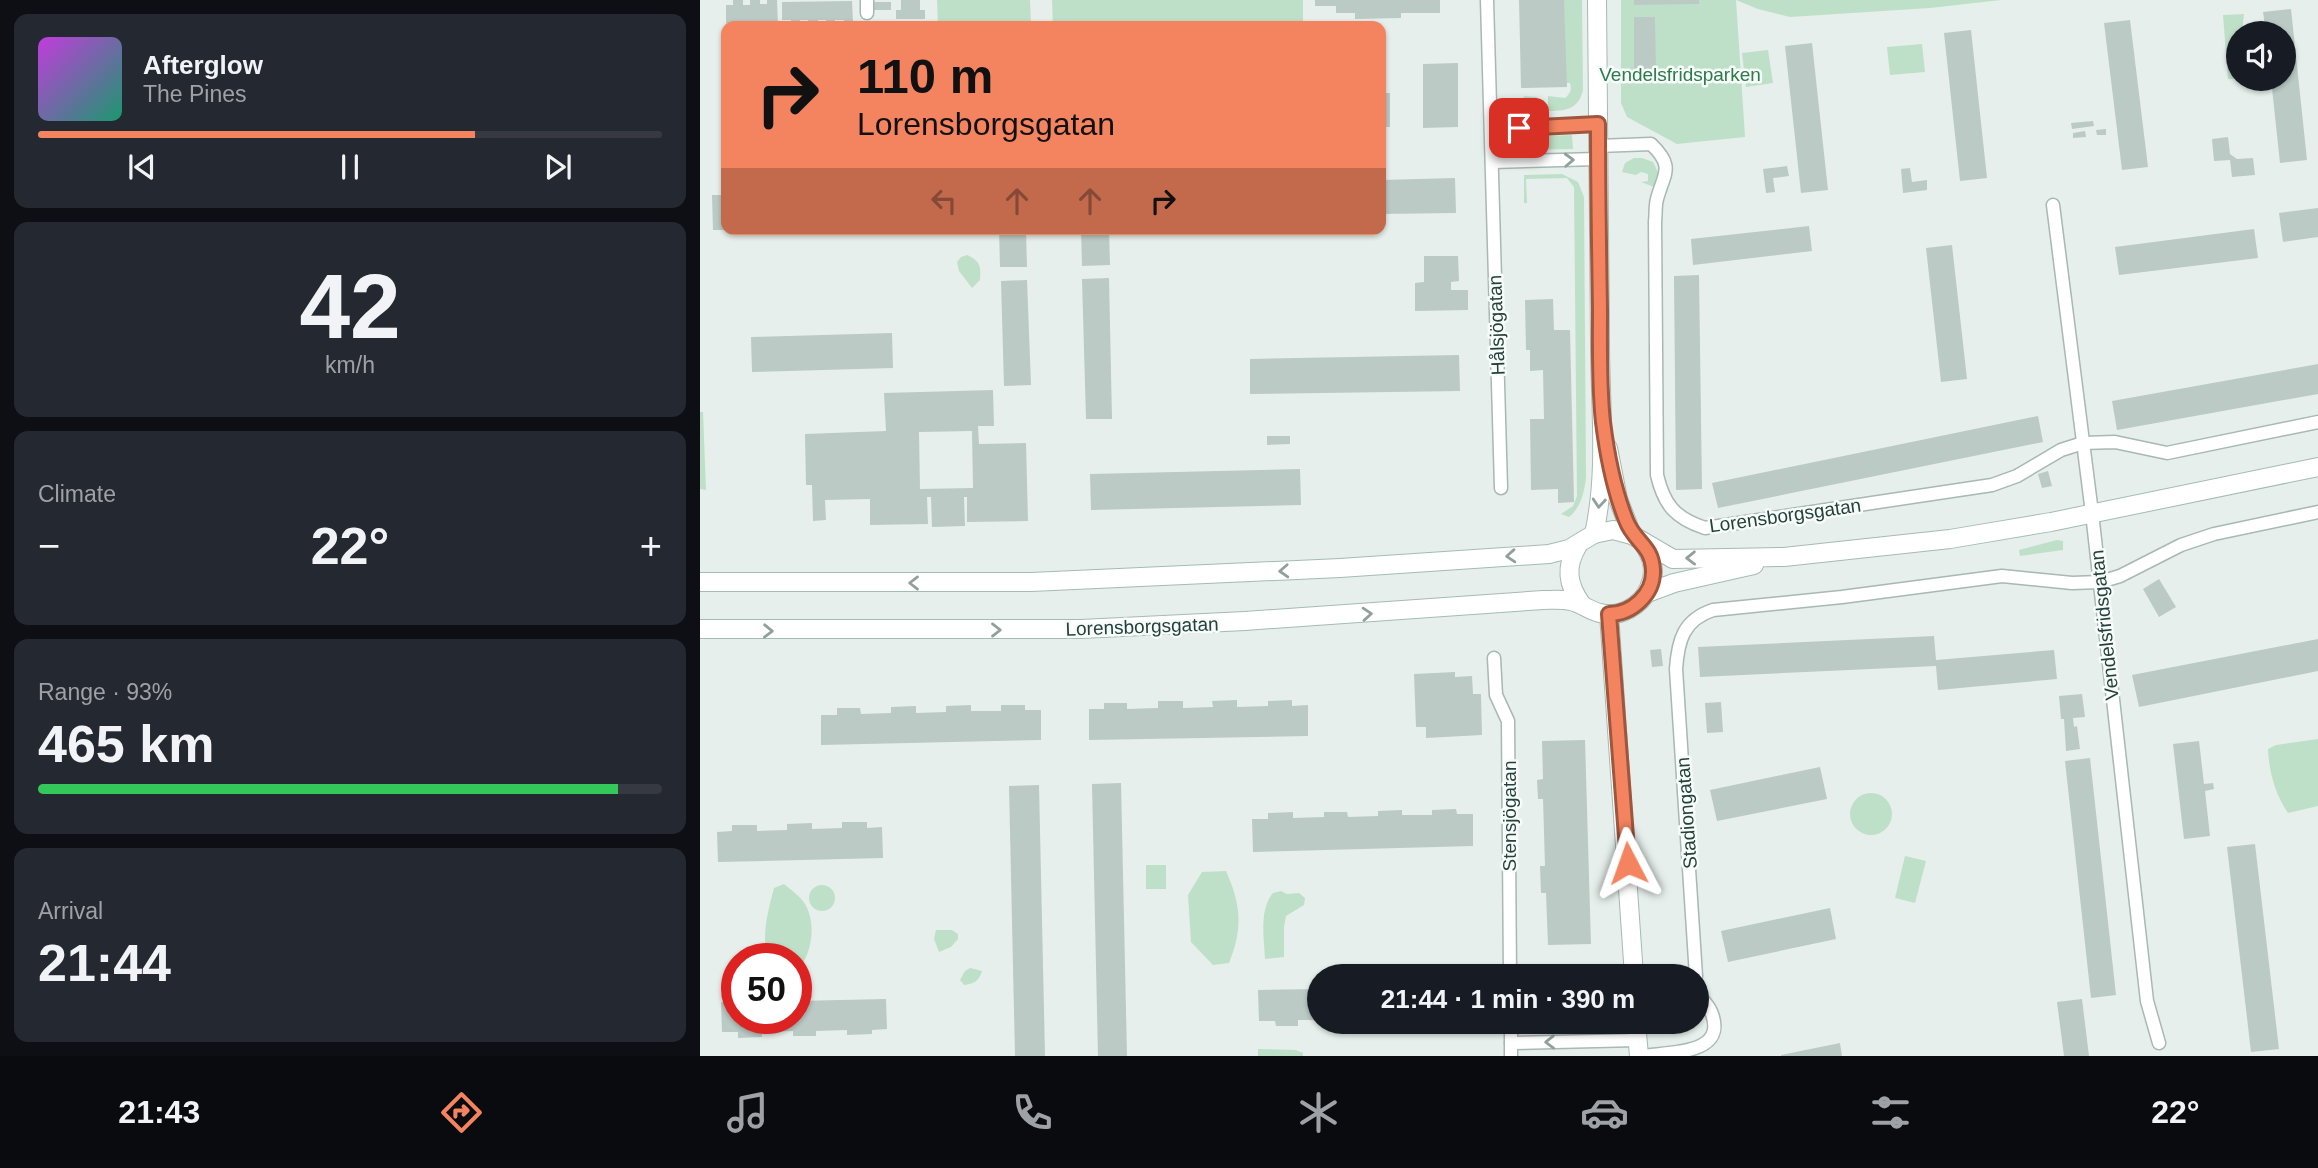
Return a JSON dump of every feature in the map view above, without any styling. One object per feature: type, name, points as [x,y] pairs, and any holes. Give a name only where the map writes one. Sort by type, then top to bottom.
[{"type":"main road","points":[[700,582],[947,583],[1181,575],[1549,554],[1578,545],[1594,534],[1601,500],[1603,422],[1597,0]]},
{"type":"main road","points":[[1603,422],[1618,499],[1637,539],[1648,551],[1653,572],[1647,593]]},
{"type":"main road","name":"Lorensborgsgatan","points":[[1594,534],[1614,530],[1637,539],[1672,559],[1784,557],[1950,539],[2318,467]]},
{"type":"main road","points":[[1578,545],[1568,566],[1569,580],[1573,592],[1583,605]]},
{"type":"main road","name":"Lorensborgsgatan","points":[[700,629],[1081,629],[1284,619],[1543,600],[1571,601],[1598,613],[1609,614],[1626,611],[1647,593],[1674,583],[1784,557]]},
{"type":"main road","points":[[1609,614],[1633,964]]},
{"type":"street","name":"Hålsjögatan","points":[[1487,0],[1501,488]]},
{"type":"street","points":[[1491,129],[1598,124]]},
{"type":"street","name":"Lorensborgsgatan","points":[[1598,153],[1651,144],[1664,160],[1667,169],[1657,199],[1655,222],[1657,475],[1668,507],[1683,519],[1705,528],[1992,485],[2017,476],[2061,450],[2083,443],[2115,442],[2167,453],[2318,422]]},
{"type":"street","points":[[1492,162],[1598,153]]},
{"type":"street","name":"Vendelsfridsgatan","points":[[2053,205],[2092,513],[2147,1001],[2159,1043]]},
{"type":"street","points":[[2100,582],[2120,576],[2181,545],[2214,534],[2318,512]]},
{"type":"street","name":"Stadiongatan","points":[[1695,964],[1676,669],[1677,650],[1684,629],[1698,617],[1713,610],[1842,597],[2002,576],[2072,583],[2100,582]]},
{"type":"street","name":"Stensjögatan","points":[[1494,658],[1496,695],[1508,721],[1510,964]]},
{"type":"street","points":[[1511,1049],[1638,1043],[1683,1052],[1702,1047],[1709,1041],[1713,1016],[1709,1010]]},
{"type":"green space","points":[[937,0],[1030,0],[1031,21],[938,21]]},
{"type":"green space","points":[[1052,0],[1303,0],[1303,21],[1053,21]]},
{"type":"green space","points":[[1563,0],[1582,0],[1583,90],[1577,103],[1568,109],[1542,111],[1541,106],[1548,104],[1548,96],[1565,98],[1571,90],[1570,83],[1563,83]]},
{"type":"green space","name":"Vendelsfridsparken","points":[[1621,0],[1736,0],[1745,137],[1677,144],[1627,117],[1621,103]]},
{"type":"green space","name":"Vendelsfridsparken","points":[[1736,0],[2001,0],[1930,8],[1790,17]]},
{"type":"green space","points":[[2244,14],[2243,21],[2226,21],[2226,53],[2223,15]]},
{"type":"green space","points":[[1922,44],[1925,72],[1890,75],[1887,47]]},
{"type":"green space","points":[[1768,50],[1773,83],[1746,87],[1742,53]]},
{"type":"green space","points":[[1524,96],[1537,97],[1536,111],[1521,112]]},
{"type":"green space","points":[[1572,135],[1573,149],[1523,150],[1522,137]]},
{"type":"green space","points":[[1634,158],[1653,162],[1658,172],[1654,187],[1641,182],[1648,181],[1648,174],[1622,172],[1625,163]]},
{"type":"green space","points":[[1562,174],[1578,182],[1584,197],[1586,478],[1581,499],[1569,517],[1561,514],[1573,506],[1577,496],[1574,187],[1567,178],[1526,179],[1527,203],[1524,203],[1524,175]]},
{"type":"green space","points":[[967,255],[975,259],[980,268],[980,280],[972,288],[959,271],[957,262]]},
{"type":"green space","points":[[700,412],[703,412],[706,490],[700,489]]},
{"type":"green space","points":[[2057,540],[2063,541],[2063,550],[2020,556],[2019,550]]},
{"type":"green space","points":[[2318,739],[2318,806],[2288,813],[2274,782],[2268,749],[2276,745]]},
{"type":"green space","points":[[1871,793],[1886,799],[1892,814],[1886,829],[1871,835],[1856,829],[1850,814],[1856,799]]},
{"type":"green space","points":[[1905,856],[1926,861],[1915,903],[1895,898]]},
{"type":"green space","points":[[1146,865],[1166,865],[1166,889],[1146,889]]},
{"type":"green space","points":[[1226,871],[1237,906],[1237,939],[1229,963],[1213,965],[1191,942],[1188,895],[1202,872]]},
{"type":"green space","points":[[784,884],[803,901],[811,921],[810,943],[765,943],[774,888]]},
{"type":"green space","points":[[822,885],[831,889],[835,898],[831,907],[822,911],[813,907],[809,898],[813,889]]},
{"type":"green space","points":[[1281,891],[1287,894],[1299,893],[1305,898],[1304,905],[1286,916],[1284,957],[1265,959],[1263,924],[1266,907],[1273,893]]},
{"type":"green space","points":[[936,930],[952,930],[958,934],[958,939],[951,947],[939,952],[934,939]]},
{"type":"green space","points":[[970,968],[982,971],[976,981],[964,985],[960,980]]},
{"type":"green space","points":[[1258,1049],[1296,1050],[1303,1053],[1303,1056],[1258,1056]]},
{"type":"building","points":[[733,0],[743,0],[743,5],[750,5],[750,0],[760,0],[760,4],[767,4],[767,0],[777,0],[778,21],[726,21],[726,5],[733,5]]},
{"type":"building","points":[[901,0],[920,0],[920,10],[925,10],[925,19],[896,19],[896,10],[901,10]]},
{"type":"building","points":[[1315,0],[1440,0],[1440,13],[1401,13],[1401,18],[1355,19],[1355,13],[1336,13],[1336,6],[1315,6]]},
{"type":"building","points":[[1519,0],[1564,0],[1567,87],[1521,88]]},
{"type":"building","points":[[1634,0],[1699,0],[1699,4],[1634,5]]},
{"type":"building","points":[[852,1],[853,21],[782,20],[782,2]]},
{"type":"building","points":[[873,2],[891,2],[891,10],[873,10]]},
{"type":"building","points":[[2291,9],[2292,21],[2264,21],[2263,12]]},
{"type":"building","points":[[1634,17],[1655,17],[1656,71],[1634,71]]},
{"type":"building","points":[[2130,20],[2148,167],[2122,170],[2104,23]]},
{"type":"building","points":[[1971,30],[1987,178],[1960,181],[1944,33]]},
{"type":"building","points":[[1812,43],[1828,190],[1801,193],[1785,46]]},
{"type":"building","points":[[2296,56],[2307,160],[2280,163],[2272,91],[2296,91]]},
{"type":"building","points":[[1458,63],[1458,127],[1423,128],[1423,64]]},
{"type":"building","points":[[1386,93],[1390,93],[1390,127],[1386,127]]},
{"type":"building","points":[[2093,121],[2094,126],[2072,129],[2071,123]]},
{"type":"building","points":[[2106,129],[2106,135],[2097,135],[2096,130]]},
{"type":"building","points":[[2085,131],[2086,137],[2073,138],[2073,133]]},
{"type":"building","points":[[2228,137],[2230,154],[2237,159],[2253,158],[2255,175],[2232,177],[2230,160],[2214,161],[2212,139]]},
{"type":"building","points":[[1787,166],[1789,176],[1773,178],[1775,192],[1766,193],[1763,169]]},
{"type":"building","points":[[1910,168],[1912,182],[1927,180],[1927,190],[1903,193],[1901,169]]},
{"type":"building","points":[[1455,178],[1456,213],[1386,214],[1386,180]]},
{"type":"building","points":[[712,195],[721,195],[721,230],[713,230]]},
{"type":"building","points":[[2318,208],[2318,237],[2283,242],[2279,213]]},
{"type":"building","points":[[1809,226],[1812,251],[1693,265],[1691,239]]},
{"type":"building","points":[[2254,229],[2258,258],[2119,275],[2115,247]]},
{"type":"building","points":[[999,235],[1026,235],[1027,267],[1000,267]]},
{"type":"building","points":[[1081,235],[1109,235],[1110,265],[1082,266]]},
{"type":"building","points":[[1952,245],[1967,379],[1941,382],[1926,248]]},
{"type":"building","points":[[1424,256],[1458,256],[1459,281],[1451,282],[1451,290],[1468,290],[1468,310],[1415,311],[1415,283],[1424,282]]},
{"type":"building","points":[[1699,275],[1702,489],[1676,490],[1674,276]]},
{"type":"building","points":[[1109,278],[1112,419],[1086,419],[1082,279]]},
{"type":"building","points":[[1027,280],[1031,385],[1004,386],[1001,281]]},
{"type":"building","points":[[1553,299],[1554,330],[1570,330],[1574,502],[1558,503],[1558,489],[1531,490],[1530,419],[1544,419],[1543,370],[1530,371],[1530,350],[1526,350],[1525,300]]},
{"type":"building","points":[[892,333],[893,368],[752,372],[751,337]]},
{"type":"building","points":[[1459,355],[1460,391],[1250,394],[1250,359]]},
{"type":"building","points":[[2318,364],[2318,394],[2117,430],[2112,401]]},
{"type":"building","points":[[993,390],[994,426],[978,426],[979,444],[1026,443],[1028,521],[967,522],[967,497],[964,497],[965,526],[932,527],[931,497],[927,497],[928,524],[870,525],[870,499],[825,500],[826,520],[813,521],[812,485],[806,485],[805,434],[886,431],[884,393]],"holes":[[[972,431],[973,488],[920,489],[919,432]]]},
{"type":"building","points":[[2038,416],[2043,442],[1718,508],[1712,483]]},
{"type":"building","points":[[1267,436],[1290,436],[1290,444],[1267,445]]},
{"type":"building","points":[[1300,469],[1301,505],[1091,510],[1090,474]]},
{"type":"building","points":[[2048,471],[2052,486],[2042,488],[2038,474]]},
{"type":"building","points":[[2159,579],[2176,607],[2159,617],[2143,589]]},
{"type":"building","points":[[1934,636],[1936,660],[2054,650],[2057,679],[1938,690],[1936,666],[1700,677],[1698,647]]},
{"type":"building","points":[[2318,639],[2318,671],[2139,707],[2132,675]]},
{"type":"building","points":[[1661,649],[1663,666],[1652,667],[1650,650]]},
{"type":"building","points":[[1455,672],[1455,677],[1472,676],[1473,694],[1481,694],[1482,735],[1426,738],[1426,727],[1416,727],[1414,674]]},
{"type":"building","points":[[2082,694],[2085,717],[2073,718],[2074,727],[2077,726],[2080,749],[2066,751],[2059,696]]},
{"type":"building","points":[[1237,700],[1237,707],[1268,706],[1268,701],[1292,700],[1292,706],[1308,705],[1308,736],[1089,740],[1089,709],[1104,709],[1104,703],[1127,703],[1127,709],[1158,708],[1158,701],[1183,701],[1183,708],[1213,707],[1212,701]]},
{"type":"building","points":[[1721,702],[1723,732],[1707,733],[1705,703]]},
{"type":"building","points":[[971,705],[971,711],[1001,711],[1001,705],[1025,705],[1025,710],[1041,710],[1041,740],[821,745],[821,715],[837,715],[837,708],[860,708],[861,714],[891,713],[891,707],[916,706],[916,713],[946,712],[946,706]]},
{"type":"building","points":[[1585,740],[1591,944],[1548,945],[1546,893],[1541,893],[1540,866],[1545,866],[1543,799],[1538,799],[1537,780],[1543,779],[1542,741]]},
{"type":"building","points":[[2199,741],[2204,784],[2213,783],[2214,789],[2205,791],[2210,836],[2184,839],[2173,744]]},
{"type":"building","points":[[2090,758],[2116,995],[2091,998],[2065,761]]},
{"type":"building","points":[[1820,767],[1827,799],[1717,821],[1710,790]]},
{"type":"building","points":[[1121,783],[1127,1056],[1098,1056],[1092,784]]},
{"type":"building","points":[[1039,785],[1045,1056],[1015,1056],[1009,786]]},
{"type":"building","points":[[1456,809],[1457,814],[1473,814],[1473,846],[1253,852],[1252,819],[1268,819],[1268,813],[1293,812],[1293,818],[1324,817],[1324,812],[1347,812],[1348,817],[1378,816],[1378,811],[1402,810],[1402,815],[1432,815],[1432,810]]},
{"type":"building","points":[[842,822],[867,822],[867,828],[882,827],[883,858],[718,862],[717,832],[732,831],[732,825],[757,825],[757,831],[787,830],[787,824],[812,823],[812,829],[842,828]]},
{"type":"building","points":[[2255,844],[2279,1049],[2251,1052],[2227,847]]},
{"type":"building","points":[[1830,908],[1836,939],[1728,962],[1721,931]]},
{"type":"building","points":[[1307,989],[1307,1020],[1298,1020],[1298,1026],[1276,1026],[1275,1021],[1259,1021],[1258,990]]},
{"type":"building","points":[[886,999],[887,1029],[872,1030],[872,1034],[847,1035],[847,1030],[816,1031],[816,1036],[793,1036],[812,1034],[812,1001]]},
{"type":"building","points":[[2082,999],[2089,1056],[2064,1056],[2057,1002]]},
{"type":"building","points":[[738,1034],[762,1034],[762,1037],[738,1038]]},
{"type":"building","points":[[1840,1043],[1842,1056],[1781,1056],[1781,1055]]},
{"type":"route","points":[[1519,128],[1598,124],[1603,422],[1618,499],[1632,535],[1642,542],[1648,551],[1653,572],[1647,593],[1635,606],[1617,614],[1609,614],[1628,863]]}]
